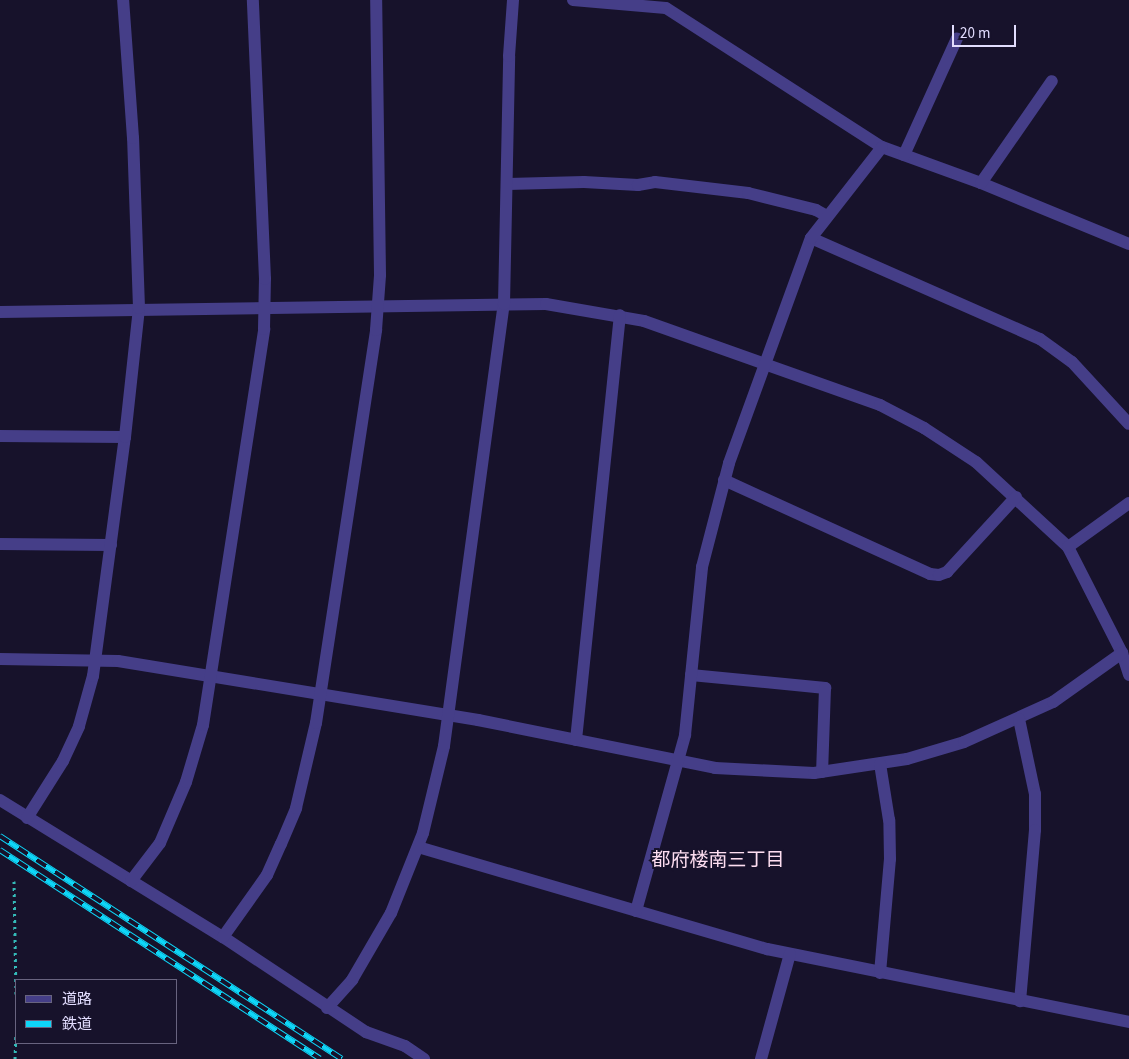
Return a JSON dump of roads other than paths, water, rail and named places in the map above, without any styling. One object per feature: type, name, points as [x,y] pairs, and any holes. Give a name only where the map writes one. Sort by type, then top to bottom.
[{"type":"street","points":[[27,818],[63,762],[79,726],[96,659],[125,437],[139,308],[133,138],[123,0]]},
{"type":"street","points":[[131,881],[160,843],[186,782],[203,725],[264,329],[265,306],[253,0]]},
{"type":"street","points":[[223,937],[267,875],[296,808],[320,694],[378,308],[376,0]]},
{"type":"street","points":[[328,1008],[352,980],[391,913],[418,847],[434,796],[448,715],[504,304],[513,0]]},
{"type":"street","points":[[573,0],[666,8],[882,146],[981,183],[1129,244]]},
{"type":"street","points":[[904,155],[957,38]]},
{"type":"street","points":[[981,183],[1052,81]]},
{"type":"street","points":[[636,911],[685,735],[702,567],[724,480],[762,363],[811,238],[882,146]]},
{"type":"street","points":[[507,184],[584,182],[638,185],[655,182],[748,193],[816,210],[827,216]]},
{"type":"street","points":[[811,238],[1040,339],[1072,362],[1129,424]]},
{"type":"street","points":[[0,312],[265,306],[378,308],[546,304],[620,315],[880,405],[924,428],[976,462],[1068,547],[1122,653],[1129,675]]},
{"type":"street","points":[[576,740],[620,315]]},
{"type":"street","points":[[0,436],[125,437]]},
{"type":"street","points":[[724,480],[930,574],[939,575],[947,572],[1016,497]]},
{"type":"street","points":[[1068,547],[1129,504]]},
{"type":"street","points":[[0,544],[110,545]]},
{"type":"street","points":[[0,659],[96,659],[212,676],[448,715],[678,760],[765,773],[822,772],[880,764],[964,742],[1019,719],[1053,702],[1122,653]]},
{"type":"street","points":[[691,675],[825,688],[822,772]]},
{"type":"street","points":[[1019,719],[1035,794],[1035,830],[1020,1001]]},
{"type":"street","points":[[880,764],[889,820],[890,858],[880,974]]},
{"type":"street","points":[[0,800],[223,937],[366,1032],[405,1046],[424,1059]]},
{"type":"street","points":[[418,847],[790,954],[880,974],[1129,1022]]},
{"type":"street","points":[[761,1059],[790,954]]},
{"type":"railway","points":[[0,836],[342,1059]]},
{"type":"railway","points":[[0,850],[320,1059]]},
{"type":"district","name":"都府楼南三丁目","points":[[718,861]]}]
